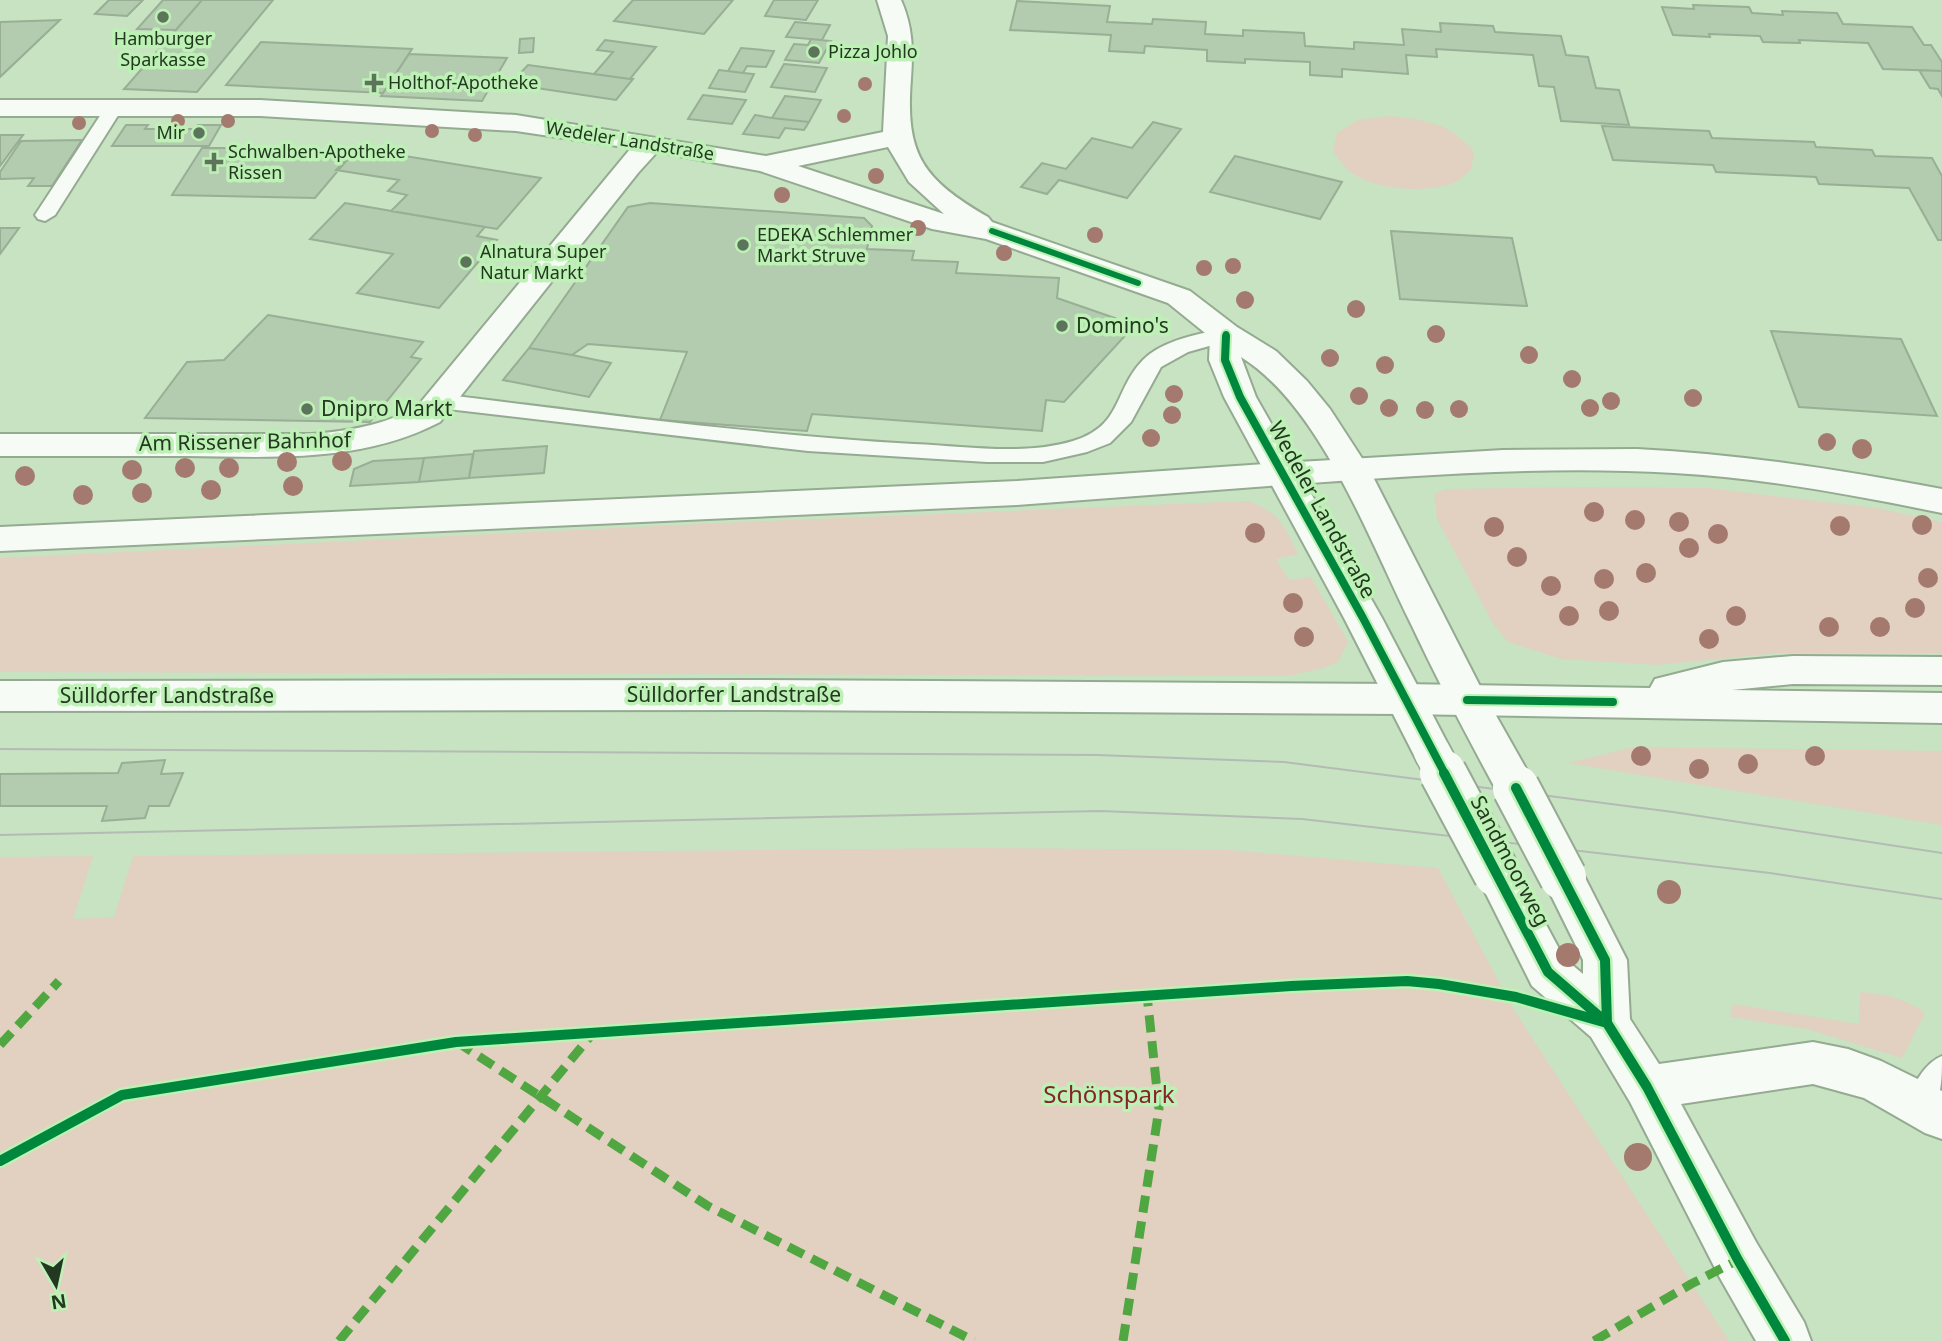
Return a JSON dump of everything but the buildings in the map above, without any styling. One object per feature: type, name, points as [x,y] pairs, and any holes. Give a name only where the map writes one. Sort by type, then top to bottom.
[{"type":"main road","points":[[889,0],[902,42],[897,94],[898,137],[906,158],[921,177],[972,220],[992,231]]},
{"type":"main road","name":"Wedeler Landstraße","points":[[0,108],[260,108],[516,123],[651,143],[766,163],[942,222],[992,231],[1179,297],[1226,334],[1265,358],[1296,388],[1318,416],[1352,469],[1467,700]]},
{"type":"main road","points":[[766,163],[898,137]]},
{"type":"main road","name":"Am Rissener Bahnhof","points":[[0,445],[272,445],[357,440],[388,435],[411,426],[428,415],[628,167],[651,143]]},
{"type":"main road","name":"Wedeler Landstraße","points":[[1226,334],[1225,360],[1240,397],[1363,618],[1403,699]]},
{"type":"main road","points":[[0,539],[1017,493],[1352,469],[1561,460],[1639,460],[1728,468],[1823,480],[1942,501]]},
{"type":"main road","points":[[1613,702],[1756,672],[1942,671]]},
{"type":"main road","name":"Sülldorfer Landstraße","points":[[0,696],[762,695],[1613,702]]},
{"type":"main road","name":"Sandmoorweg","points":[[1403,699],[1548,972],[1606,1023],[1647,1087],[1738,1260],[1785,1341]]},
{"type":"main road","name":"Sandmoorweg","points":[[1467,700],[1605,960],[1606,1023]]},
{"type":"main road","points":[[1613,702],[1942,708]]},
{"type":"main road","points":[[1647,1087],[1813,1063],[1836,1066],[1888,1085],[1935,1097]]},
{"type":"lane","points":[[45,215],[115,106]]},
{"type":"lane","points":[[439,401],[845,448],[1018,455],[1055,453],[1097,440],[1114,430],[1124,419],[1145,371],[1156,360],[1178,349],[1226,334]]},
{"type":"green space","points":[[1391,116],[1437,125],[1456,135],[1474,152],[1471,170],[1453,183],[1413,189],[1369,182],[1347,169],[1333,151],[1337,133],[1358,120]]},
{"type":"green space","points":[[1707,488],[1876,508],[1942,522],[1942,653],[1778,653],[1657,665],[1561,659],[1508,642],[1492,622],[1437,519],[1434,494],[1446,489]]},
{"type":"green space","points":[[1249,501],[1268,510],[1285,528],[1298,554],[1276,559],[1289,580],[1311,577],[1348,642],[1338,662],[1287,676],[0,672],[0,558]]},
{"type":"green space","points":[[1634,747],[1942,751],[1942,825],[1568,763]]},
{"type":"green space","name":"Schönspark","points":[[974,848],[1230,850],[1438,868],[1514,1010],[1729,1341],[0,1341],[0,857],[93,856],[73,919],[114,917],[133,856]]},
{"type":"green space","points":[[1860,992],[1894,998],[1925,1013],[1902,1058],[1807,1029],[1730,1017],[1733,1004],[1859,1024]]},
{"type":"tram line","points":[[0,749],[1097,755],[1284,762],[1673,812],[1942,853]]},
{"type":"tram line","points":[[0,835],[1100,811],[1302,819],[1770,873],[1942,899]]},
{"type":"marked path","points":[[0,1045],[59,981]]},
{"type":"marked path","points":[[1123,1341],[1159,1109],[1147,995]]},
{"type":"marked path","points":[[339,1341],[593,1033]]},
{"type":"marked path","points":[[457,1042],[708,1206],[974,1341]]},
{"type":"marked path","points":[[1594,1341],[1691,1284],[1738,1260]]},
{"type":"cycle path","points":[[992,231],[1138,283]]},
{"type":"cycle path","points":[[1226,334],[1225,360],[1240,397],[1363,618],[1548,972],[1607,1023],[1647,1087],[1738,1260],[1785,1341]]},
{"type":"cycle path","points":[[1467,700],[1613,702]]},
{"type":"cycle path","points":[[1516,788],[1605,960],[1607,1023]]},
{"type":"cycle path","points":[[0,1161],[122,1095],[456,1042],[1291,986],[1407,981],[1516,997],[1607,1023]]},
{"type":"place","name":"Hamburger Sparkasse","points":[[163,17]]},
{"type":"place","name":"Pizza Johlo","points":[[814,52]]},
{"type":"place","name":"Holthof-Apotheke","points":[[374,83]]},
{"type":"place","name":"Mir","points":[[199,133]]},
{"type":"place","name":"Schwalben-Apotheke Rissen","points":[[214,162]]},
{"type":"place","name":"EDEKA Schlemmer Markt Struve","points":[[743,245]]},
{"type":"place","name":"Alnatura Super Natur Markt","points":[[466,262]]},
{"type":"place","name":"Domino's","points":[[1062,326]]},
{"type":"place","name":"Dnipro Markt","points":[[307,409]]}]
